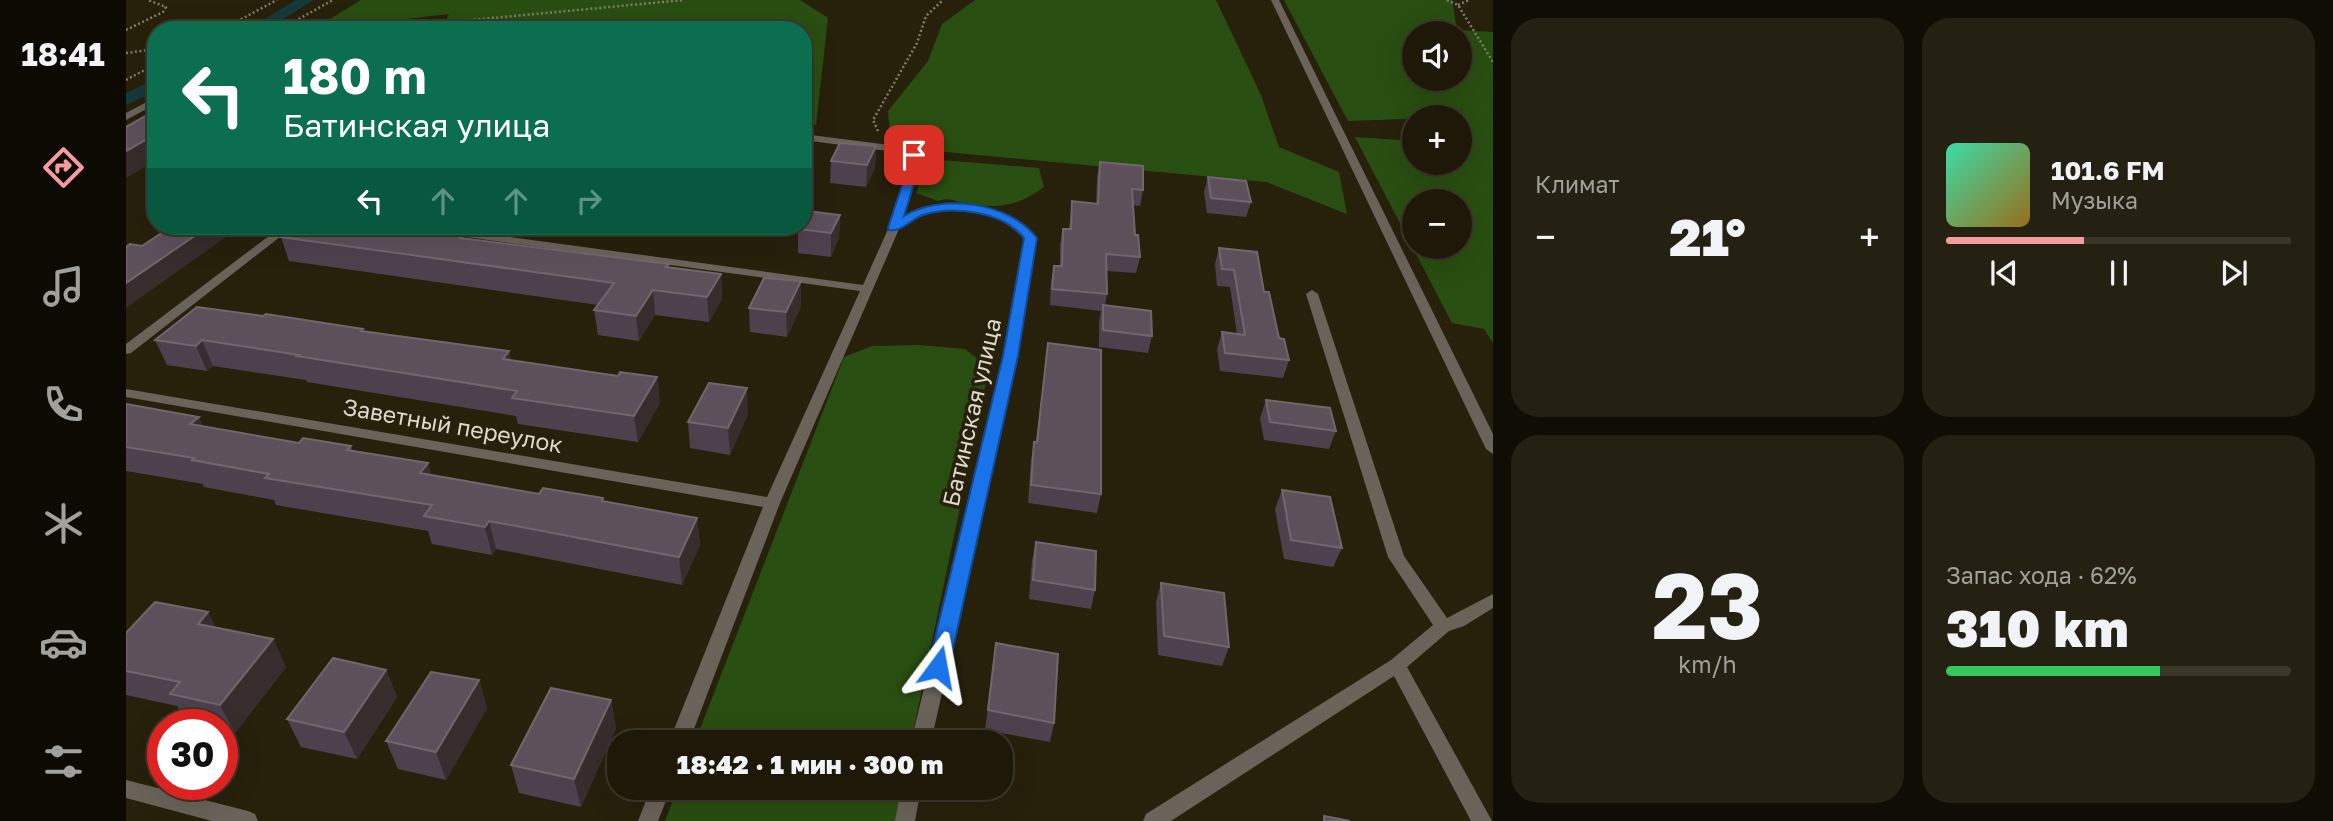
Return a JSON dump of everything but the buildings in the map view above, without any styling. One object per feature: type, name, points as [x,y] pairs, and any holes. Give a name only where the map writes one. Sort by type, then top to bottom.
[{"type":"street","points":[[1275,0],[1493,449]]},
{"type":"street","points":[[126,117],[147,105]]},
{"type":"street","points":[[684,730],[772,503],[894,228],[916,161],[914,155],[905,150],[812,138]]},
{"type":"street","name":"Батинская улица","points":[[894,228],[919,212],[955,207],[994,213],[1023,228],[1030,238],[1011,356],[924,730]]},
{"type":"street","points":[[126,350],[277,235]]},
{"type":"street","points":[[474,235],[868,289]]},
{"type":"street","points":[[1312,294],[1396,557],[1443,626]]},
{"type":"street","name":"Заветный переулок","points":[[126,393],[772,503]]},
{"type":"street","points":[[1153,821],[1397,665],[1443,626],[1458,621],[1493,600]]},
{"type":"street","points":[[1397,665],[1482,821]]},
{"type":"street","points":[[126,789],[248,821]]},
{"type":"street","points":[[648,821],[656,800]]},
{"type":"street","points":[[905,821],[909,800]]},
{"type":"path","points":[[126,30],[163,12],[166,7],[148,0]]},
{"type":"path","points":[[238,21],[278,0]]},
{"type":"path","points":[[295,21],[333,0]]},
{"type":"path","points":[[464,21],[684,0]]},
{"type":"path","points":[[882,145],[873,120],[917,43],[926,16],[943,0]]},
{"type":"path","points":[[1447,0],[1458,5],[1493,62]]},
{"type":"path","points":[[1458,5],[1469,0]]},
{"type":"path","points":[[126,54],[147,50]]},
{"type":"path","points":[[126,80],[147,69]]},
{"type":"green space","points":[[361,0],[800,0],[828,18],[816,125],[812,124],[812,21],[446,21],[449,14],[389,21],[327,21]]},
{"type":"green space","points":[[975,0],[1216,0],[1261,95],[1279,147],[1339,172],[1347,214],[1266,182],[935,151],[908,145],[890,135],[888,111],[928,61],[942,24]]},
{"type":"green space","points":[[1284,0],[1452,0],[1456,21],[1402,21],[1402,91],[1472,91],[1472,31],[1493,32],[1493,343],[1484,329],[1452,323],[1419,259],[1472,259],[1472,189],[1402,189],[1402,227],[1355,137],[1402,140],[1402,175],[1472,175],[1472,105],[1402,105],[1402,119],[1348,121]]},
{"type":"green space","points":[[929,159],[1039,168],[1044,187],[1025,199],[1006,205],[976,205],[948,199],[938,201],[916,193]]},
{"type":"green space","points":[[919,345],[965,349],[989,368],[914,730],[700,730],[844,357],[872,346]]},
{"type":"green space","points":[[673,800],[899,800],[896,821],[665,821]]},
{"type":"waterway","points":[[269,21],[307,0]]},
{"type":"waterway","points":[[126,100],[147,89]]},
{"type":"route","points":[[914,155],[916,161],[894,228],[919,212],[955,207],[994,213],[1023,228],[1030,238],[1011,356],[938,667]]}]
